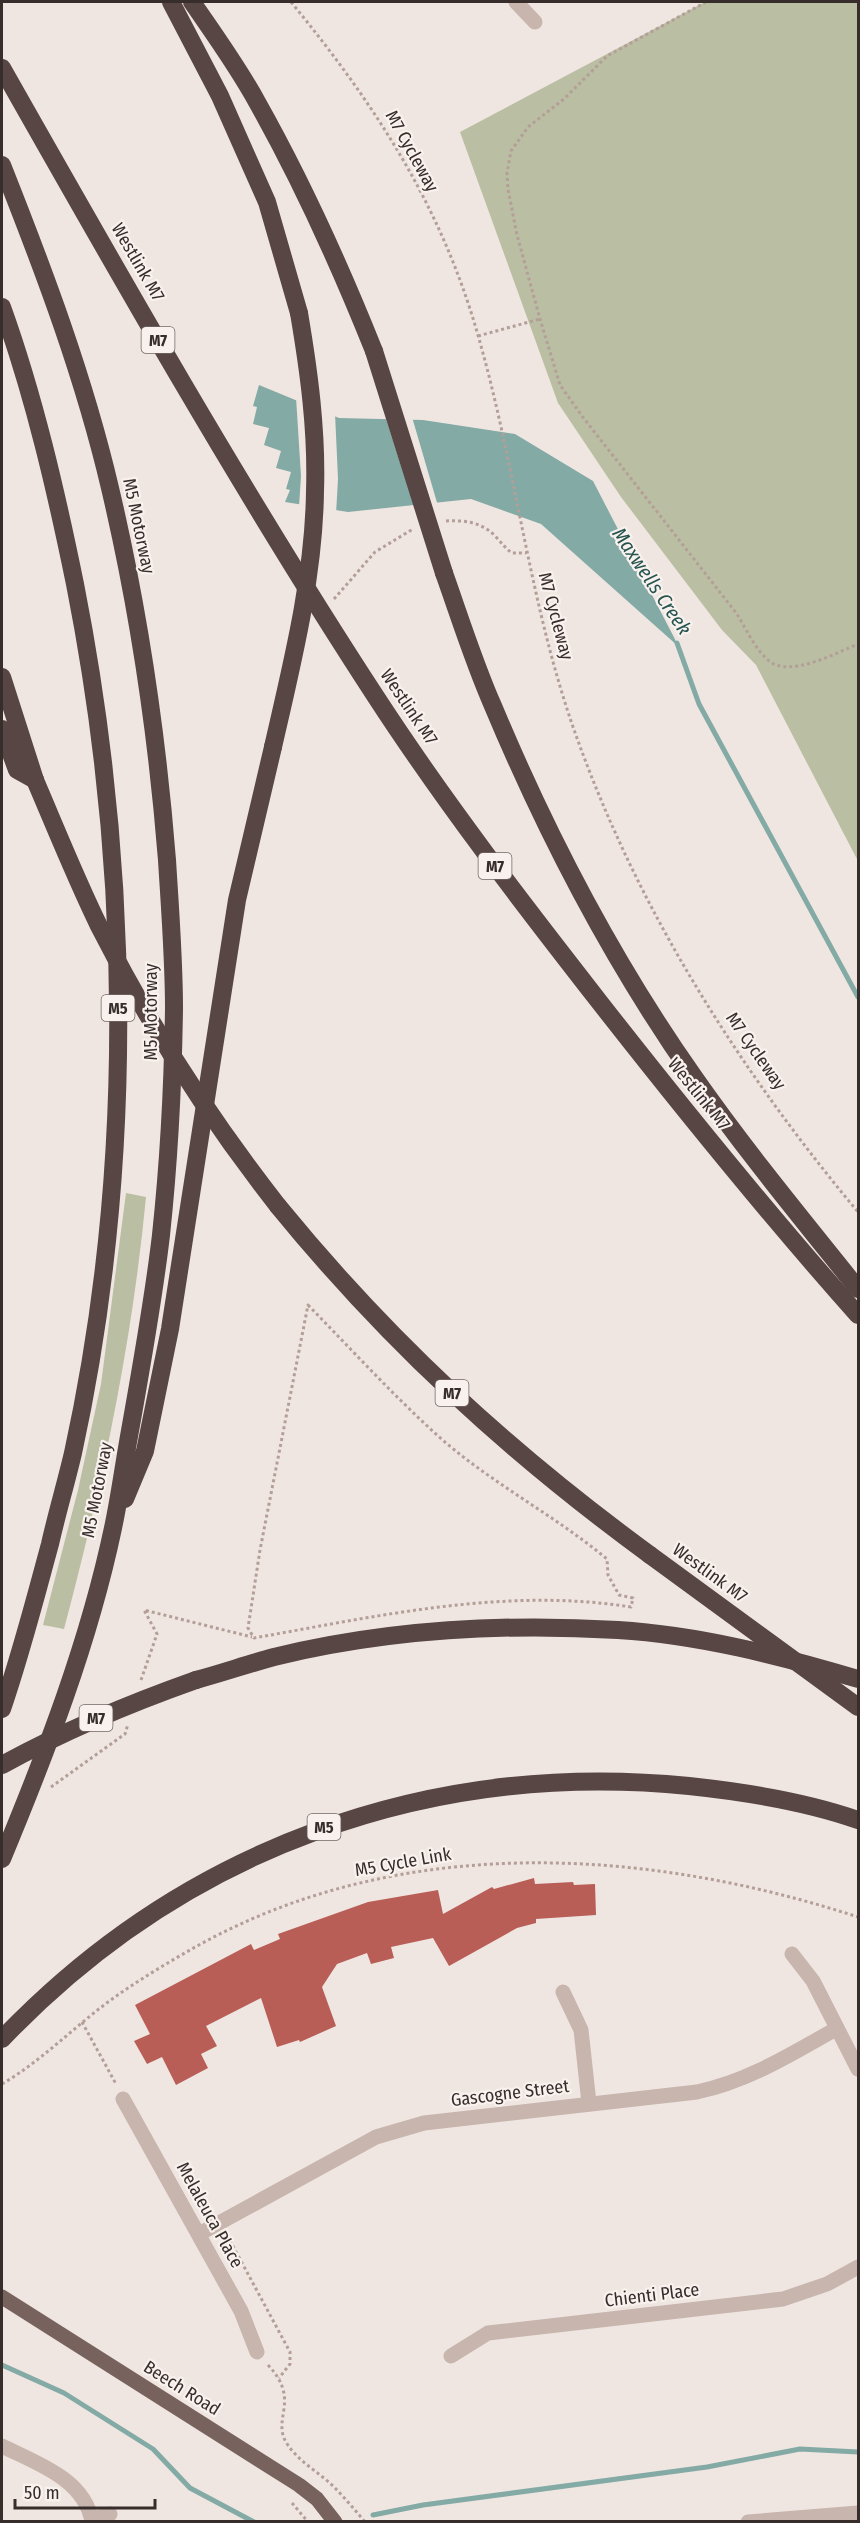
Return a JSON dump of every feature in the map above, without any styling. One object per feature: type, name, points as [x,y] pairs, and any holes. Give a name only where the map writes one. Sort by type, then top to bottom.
[{"type":"highway","points":[[113,1528],[145,1451],[156,1398],[179,1279],[237,900],[300,621],[314,522],[313,418],[299,314],[267,202],[225,107],[171,2]]},
{"type":"highway","points":[[192,2],[256,99],[338,263],[374,351],[444,573],[492,705],[576,882],[624,966],[710,1100],[768,1178],[858,1289]]},
{"type":"highway","name":"Westlink M7","points":[[2,69],[233,470],[384,708],[522,903],[733,1171],[858,1315]]},
{"type":"highway","name":"M5 Motorway","points":[[2,165],[51,288],[82,387],[110,487],[139,627],[160,768],[174,1003],[172,1091],[161,1233],[140,1377],[113,1528],[91,1614],[62,1703],[2,1859]]},
{"type":"highway","name":"M5 Motorway","points":[[2,307],[40,433],[63,523],[89,657],[111,823],[117,929],[118,1017],[109,1214],[95,1323],[73,1452],[28,1628],[2,1709]]},
{"type":"highway","points":[[2,677],[7,728]]},
{"type":"highway","name":"Westlink M7","points":[[7,728],[17,770],[35,780],[76,877],[131,985],[199,1098],[278,1206],[357,1298],[471,1412],[566,1491],[858,1707]]},
{"type":"highway","name":"M7","points":[[2,1765],[53,1737],[123,1706],[196,1680],[275,1657],[354,1642],[432,1632],[522,1628],[620,1630],[723,1644],[858,1679]]},
{"type":"highway","name":"M5","points":[[2,2039],[39,2002],[97,1952],[185,1893],[262,1851],[304,1834],[379,1810],[494,1788],[574,1781],[622,1781],[726,1790],[803,1804],[858,1820]]},
{"type":"main road","name":"Beech Road","points":[[2,2297],[299,2485],[317,2499],[335,2522]]},
{"type":"street","points":[[516,2],[535,22]]},
{"type":"street","points":[[792,1954],[813,1981],[858,2069]]},
{"type":"street","points":[[563,1992],[581,2030],[589,2103]]},
{"type":"street","name":"Gascogne Street","points":[[199,2234],[376,2137],[398,2129],[423,2123],[697,2092],[727,2086],[754,2075],[836,2029]]},
{"type":"street","name":"Melaleuca Place","points":[[123,2099],[241,2311],[257,2352]]},
{"type":"street","name":"Chienti Place","points":[[451,2356],[488,2333],[783,2299],[827,2284],[858,2267]]},
{"type":"street","points":[[2,2446],[70,2483],[87,2504],[92,2520],[110,2514]]},
{"type":"street","points":[[748,2522],[858,2513]]},
{"type":"path","name":"M7 Cycleway","points":[[291,2],[372,108],[406,164],[443,240],[478,336],[495,402],[541,618],[571,719],[608,816],[648,901],[694,984],[733,1044],[858,1212]]},
{"type":"path","points":[[706,2],[607,56],[564,99],[528,127],[511,151],[507,173],[517,235],[557,377],[568,398],[737,614],[765,657],[778,666],[794,667],[858,644]]},
{"type":"path","points":[[478,336],[540,319]]},
{"type":"path","points":[[308,1305],[437,1435],[493,1479],[583,1539],[607,1559],[608,1575],[619,1595],[633,1598],[632,1607],[595,1601],[438,1606],[254,1638],[248,1628],[257,1572],[308,1305]]},
{"type":"path","name":"M5 Cycle Link","points":[[2,2084],[37,2061],[109,2001],[192,1949],[267,1913],[385,1876],[436,1868],[549,1861],[664,1872],[781,1895],[858,1917]]},
{"type":"path","points":[[82,2022],[123,2099]]},
{"type":"path","points":[[220,2223],[290,2352],[290,2364],[279,2378],[285,2395],[282,2433],[296,2454],[334,2486],[365,2522]]},
{"type":"path","points":[[288,2498],[308,2522]]},
{"type":"green space","points":[[705,2],[858,2],[858,861],[756,665],[722,630],[621,497],[558,403],[460,132]]},
{"type":"green space","points":[[126,1193],[146,1197],[133,1306],[103,1468],[64,1629],[43,1625],[78,1490],[101,1384]]},
{"type":"water","points":[[259,385],[339,418],[423,420],[515,434],[593,481],[679,647],[541,524],[471,499],[348,512],[285,502],[290,490],[286,489],[291,472],[276,468],[281,451],[264,445],[269,428],[253,424],[257,407],[253,406]]},
{"type":"pier","points":[[296,397],[335,413],[338,479],[336,514],[299,507],[301,476]]},
{"type":"pier","points":[[385,416],[412,417],[438,506],[415,509]]},
{"type":"building","points":[[534,1878],[535,1884],[573,1882],[574,1885],[595,1884],[596,1915],[536,1919],[536,1923],[517,1928],[449,1966],[433,1938],[391,1947],[394,1958],[371,1964],[367,1953],[337,1964],[322,1987],[336,2026],[300,2042],[299,2040],[277,2047],[261,1998],[206,2026],[217,2046],[201,2054],[208,2068],[176,2085],[162,2057],[147,2064],[134,2041],[150,2034],[135,2005],[251,1944],[254,1950],[280,1939],[278,1934],[368,1902],[438,1890],[443,1914],[492,1887],[494,1889]]},
{"type":"waterway","name":"Maxwells Creek","points":[[677,643],[699,704],[858,997]]},
{"type":"waterway","points":[[2,2365],[64,2393],[153,2449],[190,2488],[254,2522]]},
{"type":"waterway","points":[[373,2515],[423,2505],[707,2467],[800,2449],[858,2452]]}]
